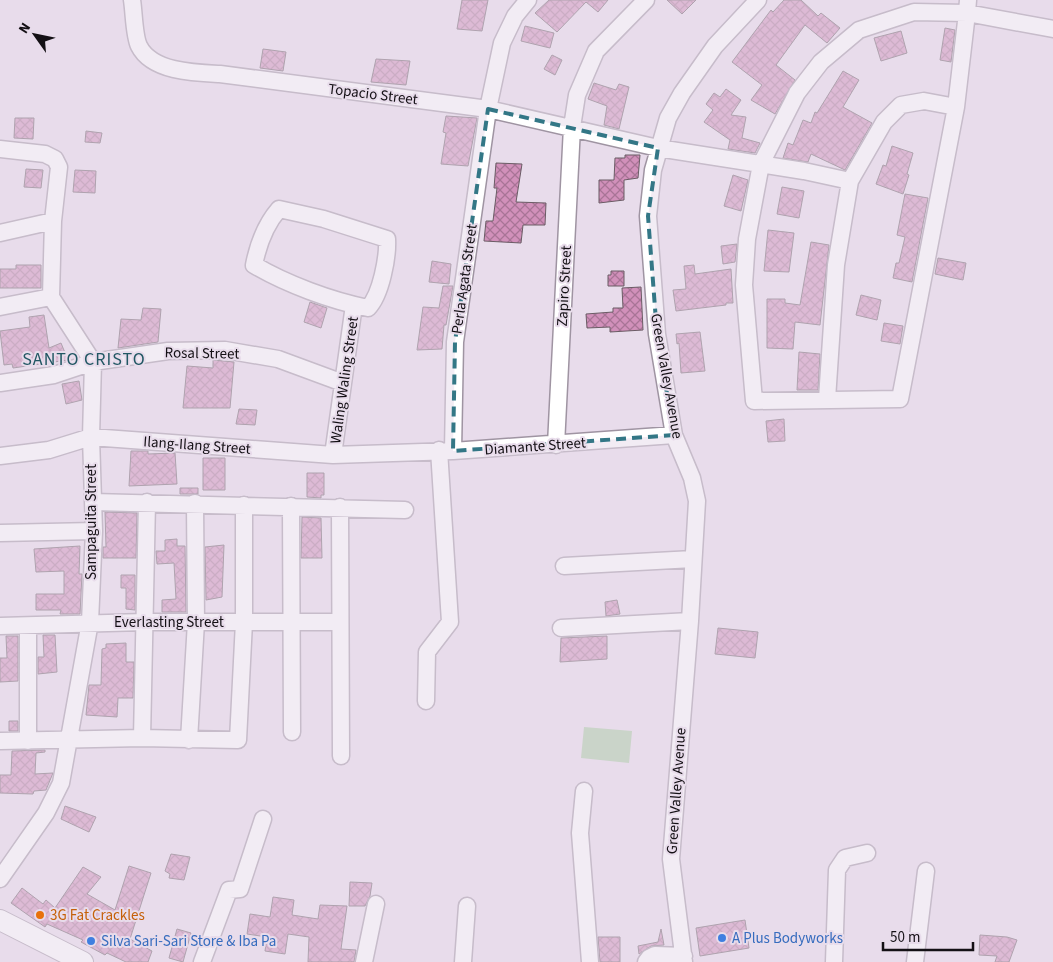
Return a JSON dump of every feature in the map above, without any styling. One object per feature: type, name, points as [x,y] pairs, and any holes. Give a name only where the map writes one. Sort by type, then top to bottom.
[{"type":"main road","points":[[0,920],[83,962]]},
{"type":"street","name":"Topacio Street","points":[[132,0],[139,46],[151,59],[183,73],[220,74],[488,109],[658,148],[761,164],[850,181]]},
{"type":"street","name":"Perla Agata Street","points":[[426,701],[427,652],[450,622],[446,450],[455,342],[488,109],[502,43],[515,16],[528,0]]},
{"type":"street","name":"Zapiro Street","points":[[556,445],[572,127],[576,95],[596,51],[646,0]]},
{"type":"street","name":"Green Valley Avenue","points":[[684,959],[671,859],[690,621],[697,501],[692,478],[674,436],[657,334],[648,216],[653,170],[668,118],[682,93],[715,46],[758,0]]},
{"type":"street","points":[[967,7],[956,106],[900,399],[754,401],[744,285],[747,239],[761,164],[796,93],[820,62],[859,30],[914,12],[967,7],[1053,30]]},
{"type":"street","points":[[827,399],[836,265],[850,181],[884,122],[901,105],[924,101],[956,106]]},
{"type":"street","points":[[0,149],[45,154],[55,158],[59,167],[53,221],[51,298],[93,362]]},
{"type":"street","points":[[279,209],[324,218],[387,239],[388,251],[375,301],[368,308],[354,305],[285,281],[254,265],[257,249],[270,219],[279,209]]},
{"type":"street","points":[[0,233],[53,221]]},
{"type":"street","points":[[0,307],[51,298]]},
{"type":"street","name":"Waling Waling Street","points":[[334,455],[354,305]]},
{"type":"street","name":"Rosal Street","points":[[0,383],[54,375],[93,362],[168,350],[225,350],[278,359],[343,383]]},
{"type":"street","name":"Sampaguita Street","points":[[0,879],[27,843],[54,798],[61,783],[70,740],[90,622],[94,531],[91,437],[93,362]]},
{"type":"street","name":"Diamante Street","points":[[395,452],[556,445],[674,436]]},
{"type":"street","name":"Ilang-Ilang Street","points":[[0,456],[49,450],[91,437],[334,455],[395,452]]},
{"type":"street","points":[[93,502],[405,510]]},
{"type":"street","points":[[142,738],[147,502]]},
{"type":"street","points":[[189,740],[196,622],[195,504]]},
{"type":"street","points":[[0,740],[142,738],[238,740],[244,622],[244,505]]},
{"type":"street","points":[[291,506],[292,732]]},
{"type":"street","points":[[340,507],[341,756]]},
{"type":"street","points":[[0,533],[94,531]]},
{"type":"street","points":[[564,566],[693,559]]},
{"type":"street","points":[[561,628],[690,621]]},
{"type":"street","name":"Everlasting Street","points":[[0,626],[90,622],[339,622]]},
{"type":"street","points":[[28,626],[28,741]]},
{"type":"street","points":[[584,791],[580,833],[590,962]]},
{"type":"street","points":[[202,962],[228,890],[240,889],[263,818]]},
{"type":"street","points":[[834,962],[837,870],[844,858],[867,852]]},
{"type":"street","points":[[915,962],[926,871]]},
{"type":"street","points":[[364,962],[376,904]]},
{"type":"street","points":[[463,962],[467,906]]},
{"type":"street","points":[[646,962],[655,955],[684,959]]},
{"type":"highlighted area","points":[[488,109],[658,148],[648,216],[657,334],[674,435],[453,451],[455,342]]},
{"type":"green space","points":[[584,727],[632,731],[629,763],[581,758]]},
{"type":"building","points":[[462,0],[488,0],[482,31],[457,29]]},
{"type":"building","points":[[549,0],[608,0],[598,12],[586,2],[557,32],[535,13]]},
{"type":"building","points":[[667,0],[696,0],[682,14]]},
{"type":"building","points":[[784,0],[801,0],[818,16],[821,13],[840,28],[827,43],[805,25],[776,65],[795,80],[775,114],[751,100],[762,85],[732,62],[771,10],[773,12]]},
{"type":"building","points":[[525,26],[554,33],[550,48],[521,41]]},
{"type":"building","points":[[945,28],[955,30],[951,62],[940,60]]},
{"type":"building","points":[[901,31],[907,53],[881,61],[874,38]]},
{"type":"building","points":[[263,49],[286,52],[283,71],[260,68]]},
{"type":"building","points":[[552,55],[562,60],[555,75],[544,69]]},
{"type":"building","points":[[376,59],[410,61],[406,85],[371,82]]},
{"type":"building","points":[[843,71],[859,80],[843,107],[872,123],[845,170],[811,154],[808,162],[783,158],[788,143],[793,145],[803,120],[811,123],[815,112],[817,113]]},
{"type":"building","points":[[594,83],[616,90],[619,84],[629,87],[619,129],[604,125],[607,106],[588,99]]},
{"type":"building","points":[[726,89],[741,100],[731,115],[746,117],[742,138],[760,143],[755,153],[728,149],[730,140],[704,122],[713,110],[706,104],[714,93],[720,97]]},
{"type":"building","points":[[446,116],[477,118],[468,166],[441,164],[446,133],[443,132]]},
{"type":"building","points":[[15,118],[34,118],[33,139],[14,138]]},
{"type":"building","points":[[86,131],[102,133],[100,143],[85,142]]},
{"type":"building","points":[[892,146],[913,153],[903,194],[876,184],[883,165],[886,166]]},
{"type":"building","points":[[625,155],[640,155],[638,178],[624,180],[624,200],[599,203],[599,180],[614,180],[615,158],[625,158]]},
{"type":"building","points":[[496,163],[522,164],[516,202],[546,203],[545,225],[523,225],[521,243],[484,241],[486,221],[493,221],[497,188],[494,188]]},
{"type":"building","points":[[26,169],[43,170],[41,188],[24,187]]},
{"type":"building","points":[[75,170],[96,171],[95,193],[73,192]]},
{"type":"building","points":[[733,175],[748,180],[741,211],[724,206]]},
{"type":"building","points":[[782,187],[804,191],[799,218],[777,214]]},
{"type":"building","points":[[905,194],[928,198],[912,282],[893,278],[896,263],[899,263],[905,237],[897,235]]},
{"type":"building","points":[[768,230],[794,233],[789,272],[764,271]]},
{"type":"building","points":[[811,242],[829,245],[820,325],[795,322],[793,349],[767,348],[767,299],[785,299],[785,303],[800,305]]},
{"type":"building","points":[[737,244],[735,262],[723,264],[721,246]]},
{"type":"building","points":[[938,258],[966,263],[963,280],[935,274]]},
{"type":"building","points":[[432,261],[451,264],[449,284],[429,282]]},
{"type":"building","points":[[16,265],[41,265],[41,288],[0,288],[0,269],[16,269]]},
{"type":"building","points":[[694,265],[695,274],[731,269],[733,303],[676,311],[673,290],[686,289],[684,266]]},
{"type":"building","points":[[611,271],[624,271],[624,286],[608,286],[608,275],[611,275]]},
{"type":"building","points":[[443,286],[453,286],[446,325],[444,325],[442,349],[417,350],[423,307],[439,308]]},
{"type":"building","points":[[641,287],[643,330],[610,332],[610,327],[587,328],[586,314],[613,312],[613,308],[623,308],[622,288]]},
{"type":"building","points":[[861,295],[881,300],[877,320],[856,315]]},
{"type":"building","points":[[310,302],[327,308],[321,328],[304,322]]},
{"type":"building","points":[[143,308],[161,309],[158,342],[118,348],[121,319],[141,320]]},
{"type":"building","points":[[44,315],[49,348],[61,343],[68,360],[13,368],[12,364],[4,365],[0,331],[30,327],[29,317]]},
{"type":"building","points":[[884,323],[903,326],[900,344],[881,341]]},
{"type":"building","points":[[700,332],[705,371],[681,373],[679,343],[677,344],[676,334]]},
{"type":"building","points":[[799,352],[820,354],[818,390],[797,390]]},
{"type":"building","points":[[213,360],[234,362],[230,408],[183,408],[187,366],[213,368]]},
{"type":"building","points":[[79,381],[82,400],[66,404],[62,384]]},
{"type":"building","points":[[239,409],[257,410],[255,425],[236,424]]},
{"type":"building","points":[[784,419],[785,441],[768,442],[766,421]]},
{"type":"building","points":[[131,451],[148,451],[148,454],[175,453],[177,484],[129,486]]},
{"type":"building","points":[[203,458],[225,458],[225,490],[203,490]]},
{"type":"building","points":[[307,473],[324,473],[324,495],[321,495],[321,498],[307,497]]},
{"type":"building","points":[[180,488],[198,488],[198,494],[180,494]]},
{"type":"building","points":[[105,512],[137,513],[136,558],[103,558],[103,547],[106,547]]},
{"type":"building","points":[[302,517],[321,518],[322,558],[301,558]]},
{"type":"building","points":[[177,539],[177,546],[185,546],[186,612],[162,612],[162,600],[176,599],[174,563],[157,564],[156,551],[165,551],[165,540]]},
{"type":"building","points":[[224,545],[222,597],[206,600],[205,547]]},
{"type":"building","points":[[80,546],[79,574],[82,574],[80,614],[60,614],[61,610],[36,610],[36,594],[64,594],[64,571],[36,572],[34,549]]},
{"type":"building","points":[[121,575],[135,575],[135,610],[126,609],[126,588],[121,588]]},
{"type":"building","points":[[617,600],[620,614],[606,616],[605,602]]},
{"type":"building","points":[[718,628],[758,632],[755,658],[715,654]]},
{"type":"building","points":[[43,635],[55,635],[57,672],[38,674],[38,657],[44,657]]},
{"type":"building","points":[[6,636],[18,636],[18,681],[0,682],[0,658],[7,658]]},
{"type":"building","points":[[607,636],[607,659],[560,662],[561,638]]},
{"type":"building","points":[[126,643],[126,662],[134,662],[133,698],[118,698],[117,717],[86,715],[89,685],[101,685],[102,649],[106,648],[106,644]]},
{"type":"building","points":[[9,721],[18,721],[18,731],[9,731]]},
{"type":"building","points":[[45,750],[45,752],[36,753],[35,774],[53,773],[46,790],[34,791],[33,794],[0,793],[0,775],[11,775],[12,751]]},
{"type":"building","points":[[65,806],[96,817],[89,832],[61,819]]},
{"type":"building","points":[[171,854],[190,857],[184,880],[169,878],[170,874],[165,871]]},
{"type":"building","points":[[129,866],[151,873],[130,939],[152,951],[148,962],[126,962],[107,953],[105,955],[81,942],[83,940],[47,924],[45,927],[11,903],[22,888],[43,904],[46,900],[55,908],[83,867],[101,877],[87,894],[115,910]]},
{"type":"building","points":[[350,882],[372,883],[370,896],[365,906],[349,906]]},
{"type":"building","points":[[273,897],[294,900],[292,915],[318,919],[320,905],[347,906],[341,949],[356,950],[354,962],[308,962],[309,937],[288,934],[285,954],[265,951],[267,937],[247,934],[250,914],[270,917]]},
{"type":"building","name":"A Plus Bodyworks","points":[[745,920],[749,948],[700,956],[696,928]]},
{"type":"building","points":[[177,929],[191,933],[183,962],[169,958]]},
{"type":"building","points":[[661,929],[664,945],[651,946],[639,954],[638,946],[658,942]]},
{"type":"building","points":[[980,935],[1007,937],[1017,940],[1009,962],[995,962],[997,956],[979,955]]},
{"type":"building","points":[[598,937],[620,937],[620,962],[600,962]]},
{"type":"place","name":"3G Fat Crackles","points":[[40,915]]},
{"type":"place","name":"A Plus Bodyworks","points":[[722,938]]},
{"type":"place","name":"Silva Sari-Sari Store & Iba Pa","points":[[91,941]]},
{"type":"district","name":"SANTO CRISTO","points":[[84,359]]}]
